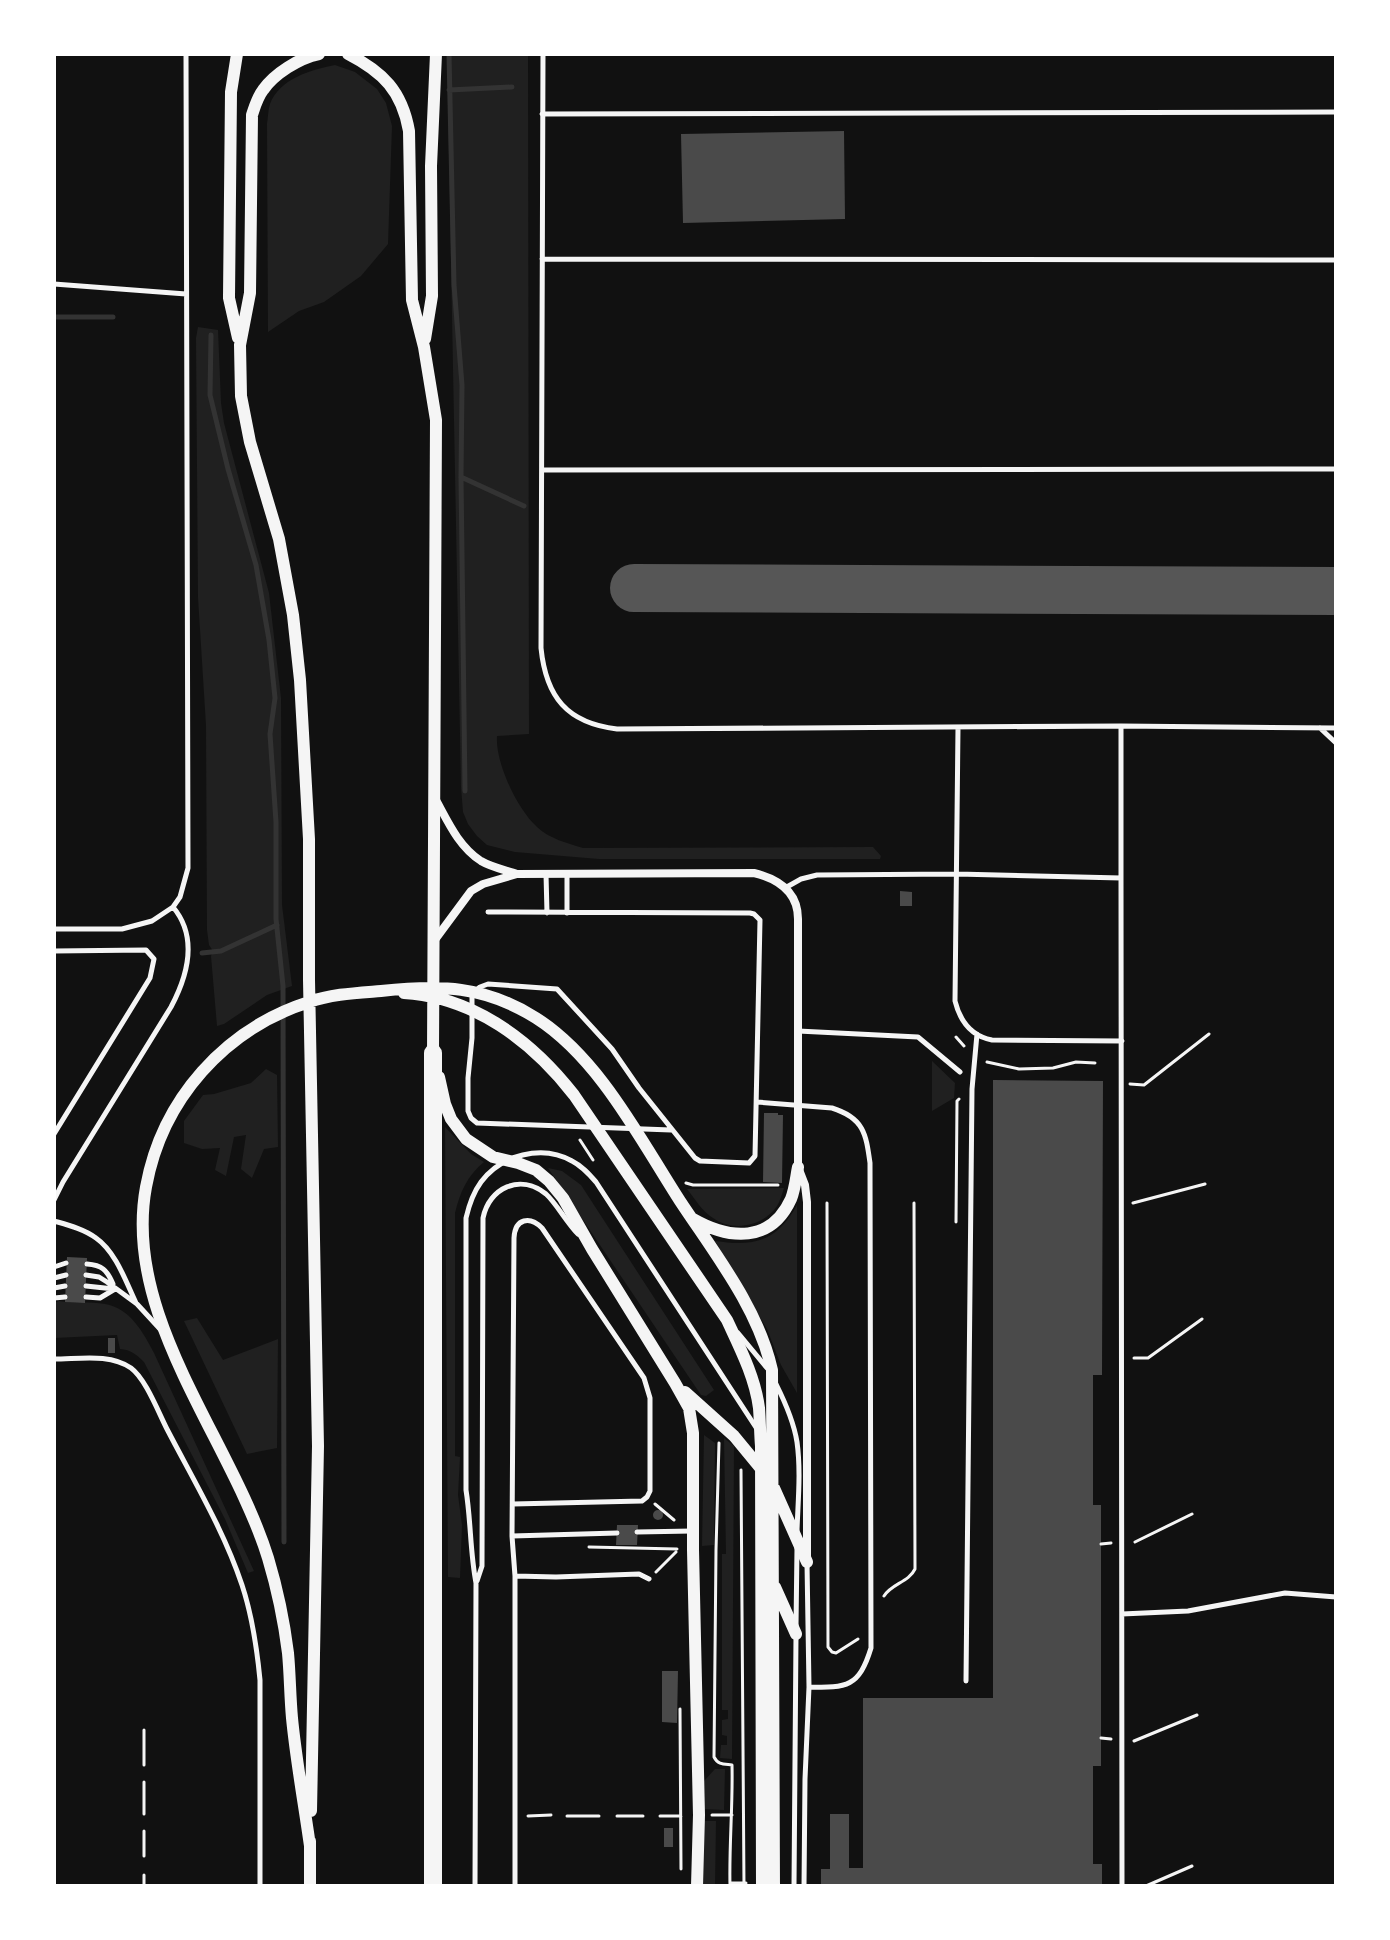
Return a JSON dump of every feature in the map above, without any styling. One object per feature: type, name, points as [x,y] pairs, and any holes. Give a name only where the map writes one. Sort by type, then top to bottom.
[{"type":"highway","points":[[433,1053],[433,1886]]},
{"type":"street","points":[[237,54],[231,92],[229,298],[240,345]]},
{"type":"street","points":[[310,1886],[318,1446],[309,839],[293,615],[279,539],[244,417],[240,345],[250,293],[252,115],[262,90],[270,82],[300,60],[319,54]]},
{"type":"street","points":[[348,54],[381,74],[406,114],[409,131],[412,300],[424,347],[436,420],[433,1053],[445,1104],[458,1129],[493,1157],[536,1170],[549,1181],[563,1198],[689,1408],[693,1433],[699,1815],[697,1886]]},
{"type":"street","points":[[424,347],[432,296],[431,166],[436,54]]},
{"type":"street","points":[[434,797],[460,841],[471,853],[483,862],[517,874]]},
{"type":"street","points":[[434,942],[471,891],[483,884],[517,874],[754,873],[768,876],[792,895],[798,912],[798,1167],[792,1196],[776,1221],[751,1234],[735,1234],[707,1227],[691,1217]]},
{"type":"street","points":[[310,1846],[292,1720],[288,1651],[268,1557],[245,1500],[176,1358],[160,1317],[146,1270],[143,1221],[146,1188],[165,1126],[182,1097],[202,1071],[239,1037],[281,1012],[312,1001],[345,994],[449,987],[505,1000],[538,1019],[574,1048],[611,1093],[761,1332],[772,1370],[774,1886]]},
{"type":"street","points":[[378,991],[411,993],[443,1000],[484,1016],[530,1046],[554,1069],[727,1320],[745,1359],[759,1408],[762,1886]]},
{"type":"street","points":[[798,1167],[807,1202],[807,1562]]},
{"type":"street","points":[[675,1383],[734,1436],[773,1486],[807,1562]]},
{"type":"street","points":[[762,1559],[796,1634]]},
{"type":"lane","points":[[54,929],[122,929],[152,921],[173,907],[180,897],[188,868],[186,54]]},
{"type":"lane","points":[[543,54],[541,648],[546,678],[558,701],[578,718],[617,729],[1336,728]]},
{"type":"lane","points":[[542,114],[1336,112]]},
{"type":"lane","points":[[542,259],[1336,260]]},
{"type":"lane","points":[[54,284],[186,294]]},
{"type":"lane","points":[[543,470],[1336,469]]},
{"type":"lane","points":[[1121,726],[1122,1886]]},
{"type":"lane","points":[[1319,727],[1336,743]]},
{"type":"lane","points":[[958,728],[955,1001],[962,1020],[977,1034],[992,1040],[1122,1041]]},
{"type":"lane","points":[[546,874],[547,913]]},
{"type":"lane","points":[[567,874],[567,913]]},
{"type":"lane","points":[[785,888],[817,875],[1121,878]]},
{"type":"lane","points":[[54,1200],[182,986],[188,944],[181,916],[173,907]]},
{"type":"lane","points":[[488,912],[750,913],[757,916],[761,924],[757,1102],[755,1156],[749,1163],[700,1161],[695,1158],[612,1049],[557,989],[488,984],[472,994],[468,1111],[477,1123],[671,1130]]},
{"type":"lane","points":[[54,951],[146,950],[154,959],[150,978],[54,1134]]},
{"type":"lane","points":[[798,1031],[918,1037],[960,1072]]},
{"type":"lane","points":[[966,1681],[972,1089],[977,1034]]},
{"type":"lane","points":[[757,1102],[832,1108],[844,1112],[862,1127],[870,1163],[871,1640],[867,1663],[857,1678],[840,1687],[809,1687]]},
{"type":"lane","points":[[475,1886],[476,1583],[471,1559],[466,1490],[466,1218],[474,1192],[486,1175],[503,1162],[534,1153],[572,1161],[584,1169],[596,1182],[760,1440]]},
{"type":"lane","points":[[476,1583],[482,1566],[485,1207],[504,1187],[520,1185],[536,1188],[552,1201],[592,1249]]},
{"type":"lane","points":[[513,1504],[642,1501],[650,1491],[650,1398],[644,1378],[542,1228],[529,1220],[517,1226],[514,1238],[512,1536],[515,1576],[515,1886]]},
{"type":"lane","points":[[54,1221],[83,1231],[104,1244],[137,1304]]},
{"type":"lane","points":[[54,1267],[66,1263]]},
{"type":"lane","points":[[87,1264],[103,1268],[115,1289]]},
{"type":"lane","points":[[54,1278],[66,1275]]},
{"type":"lane","points":[[86,1275],[99,1277],[137,1304],[158,1325],[176,1358]]},
{"type":"lane","points":[[54,1288],[65,1286]]},
{"type":"lane","points":[[86,1286],[115,1289]]},
{"type":"lane","points":[[86,1297],[100,1298],[115,1289]]},
{"type":"lane","points":[[54,1298],[65,1297]]},
{"type":"lane","points":[[727,1320],[768,1369],[787,1407],[797,1440],[794,1886]]},
{"type":"lane","points":[[54,1359],[104,1358],[134,1370],[204,1497],[227,1546],[246,1599],[258,1657],[260,1886]]},
{"type":"lane","points":[[637,1532],[694,1531]]},
{"type":"lane","points":[[512,1536],[617,1533]]},
{"type":"lane","points":[[804,1886],[809,1687],[807,1562]]},
{"type":"lane","points":[[515,1576],[639,1574],[649,1579]]},
{"type":"lane","points":[[1122,1614],[1188,1611],[1285,1593],[1336,1597]]},
{"type":"path","points":[[1130,1084],[1144,1085],[1209,1034]]},
{"type":"path","points":[[956,1037],[967,1050]]},
{"type":"path","points":[[987,1062],[1019,1069],[1053,1068],[1076,1062],[1095,1063]]},
{"type":"path","points":[[1132,1203],[1205,1184]]},
{"type":"path","points":[[827,1203],[828,1647],[836,1653],[854,1640],[871,1640]]},
{"type":"path","points":[[883,1599],[885,1593],[915,1569],[914,1203]]},
{"type":"path","points":[[1132,1358],[1148,1358],[1202,1319]]},
{"type":"path","points":[[719,1441],[714,1757],[717,1762],[732,1765],[730,1884],[745,1884],[741,1463]]},
{"type":"path","points":[[1134,1542],[1192,1514]]},
{"type":"path","points":[[1101,1544],[1112,1543]]},
{"type":"path","points":[[588,1547],[679,1549],[649,1579]]},
{"type":"path","points":[[709,1550],[716,1550]]},
{"type":"path","points":[[1123,1740],[1134,1741],[1197,1715]]},
{"type":"path","points":[[144,1730],[144,1765]]},
{"type":"path","points":[[1101,1738],[1112,1739]]},
{"type":"path","points":[[144,1782],[144,1814]]},
{"type":"path","points":[[524,1816],[551,1815]]},
{"type":"path","points":[[660,1816],[684,1815]]},
{"type":"path","points":[[704,1815],[732,1815]]},
{"type":"path","points":[[567,1816],[599,1816]]},
{"type":"path","points":[[617,1816],[643,1816]]},
{"type":"path","points":[[144,1831],[144,1856]]},
{"type":"path","points":[[1146,1886],[1192,1866]]},
{"type":"path","points":[[144,1875],[144,1886]]},
{"type":"shaded area","points":[[447,54],[528,54],[529,734],[497,736],[500,759],[515,797],[529,819],[542,831],[583,848],[873,847],[880,859],[599,859],[515,852],[487,845],[468,824],[463,812],[461,787]]},
{"type":"shaded area","points":[[335,65],[355,72],[377,89],[386,103],[392,126],[388,244],[361,276],[324,302],[299,311],[268,332],[269,106],[275,95],[289,82]]},
{"type":"shaded area","points":[[198,327],[218,330],[224,423],[269,593],[281,698],[282,905],[292,986],[267,995],[217,1026],[213,951],[207,930],[206,725],[198,597]]},
{"type":"shaded area","points":[[932,1061],[955,1083],[954,1098],[932,1111]]},
{"type":"shaded area","points":[[266,1069],[277,1075],[278,1147],[264,1149],[252,1178],[241,1169],[246,1135],[234,1137],[226,1176],[215,1170],[220,1148],[202,1149],[184,1143],[184,1121],[203,1095],[251,1083]]},
{"type":"shaded area","points":[[445,1127],[471,1154],[484,1162],[465,1185],[455,1213],[455,1456],[460,1457],[460,1578],[448,1577]]},
{"type":"shaded area","points":[[548,1168],[562,1171],[581,1185],[714,1390],[706,1396],[701,1395]]},
{"type":"shaded area","points":[[784,1188],[778,1204],[764,1219],[738,1226],[709,1215],[687,1189]]},
{"type":"shaded area","points":[[797,1205],[797,1393],[781,1365],[767,1329],[715,1241],[742,1243],[764,1239],[781,1227]]},
{"type":"shaded area","points":[[54,1303],[114,1306],[129,1316],[140,1329],[154,1353],[254,1571],[248,1573],[225,1519],[144,1362],[133,1353],[120,1349],[117,1335],[54,1338]]},
{"type":"shaded area","points":[[197,1318],[223,1360],[278,1339],[277,1448],[247,1454],[184,1321]]},
{"type":"shaded area","points":[[704,1435],[715,1443],[714,1545],[702,1546]]},
{"type":"shaded area","points":[[724,1438],[734,1446],[732,1759],[720,1758],[721,1745],[727,1745],[727,1736],[722,1735],[722,1720],[728,1719],[728,1710],[722,1710],[722,1554],[726,1554]]},
{"type":"shaded area","points":[[715,1769],[725,1769],[724,1810],[705,1809],[704,1781]]},
{"type":"shaded area","points":[[704,1821],[716,1821],[715,1886],[703,1886]]},
{"type":"building","points":[[844,131],[845,219],[683,223],[681,134]]},
{"type":"building","points":[[900,891],[912,892],[912,906],[900,906]]},
{"type":"building","points":[[993,1080],[1103,1081],[1102,1375],[1093,1375],[1093,1505],[1101,1505],[1101,1766],[1093,1766],[1093,1864],[1102,1864],[1102,1886],[821,1886],[821,1869],[830,1869],[830,1814],[849,1814],[849,1868],[863,1868],[863,1698],[993,1698]]},
{"type":"building","points":[[764,1113],[783,1115],[782,1183],[763,1182]]},
{"type":"building","points":[[67,1257],[87,1258],[85,1303],[65,1302]]},
{"type":"building","points":[[108,1338],[115,1338],[115,1353],[108,1353]]},
{"type":"building","points":[[658,1510],[663,1515],[658,1520],[653,1515]]},
{"type":"building","points":[[617,1525],[638,1525],[637,1545],[616,1545]]},
{"type":"building","points":[[662,1671],[678,1671],[677,1723],[662,1722]]},
{"type":"building","points":[[664,1828],[673,1828],[673,1847],[664,1847]]},
{"type":"waterway","points":[[449,54],[454,285],[462,385],[465,791]]},
{"type":"waterway","points":[[449,90],[512,87]]},
{"type":"waterway","points":[[54,317],[113,317]]},
{"type":"waterway","points":[[211,335],[210,395],[256,565],[275,698],[270,734],[276,822],[276,919],[283,986],[284,1542]]},
{"type":"waterway","points":[[461,477],[524,506]]},
{"type":"waterway","points":[[202,953],[221,951],[277,925]]},
{"type":"taxiway","points":[[634,588],[1336,591]]}]
